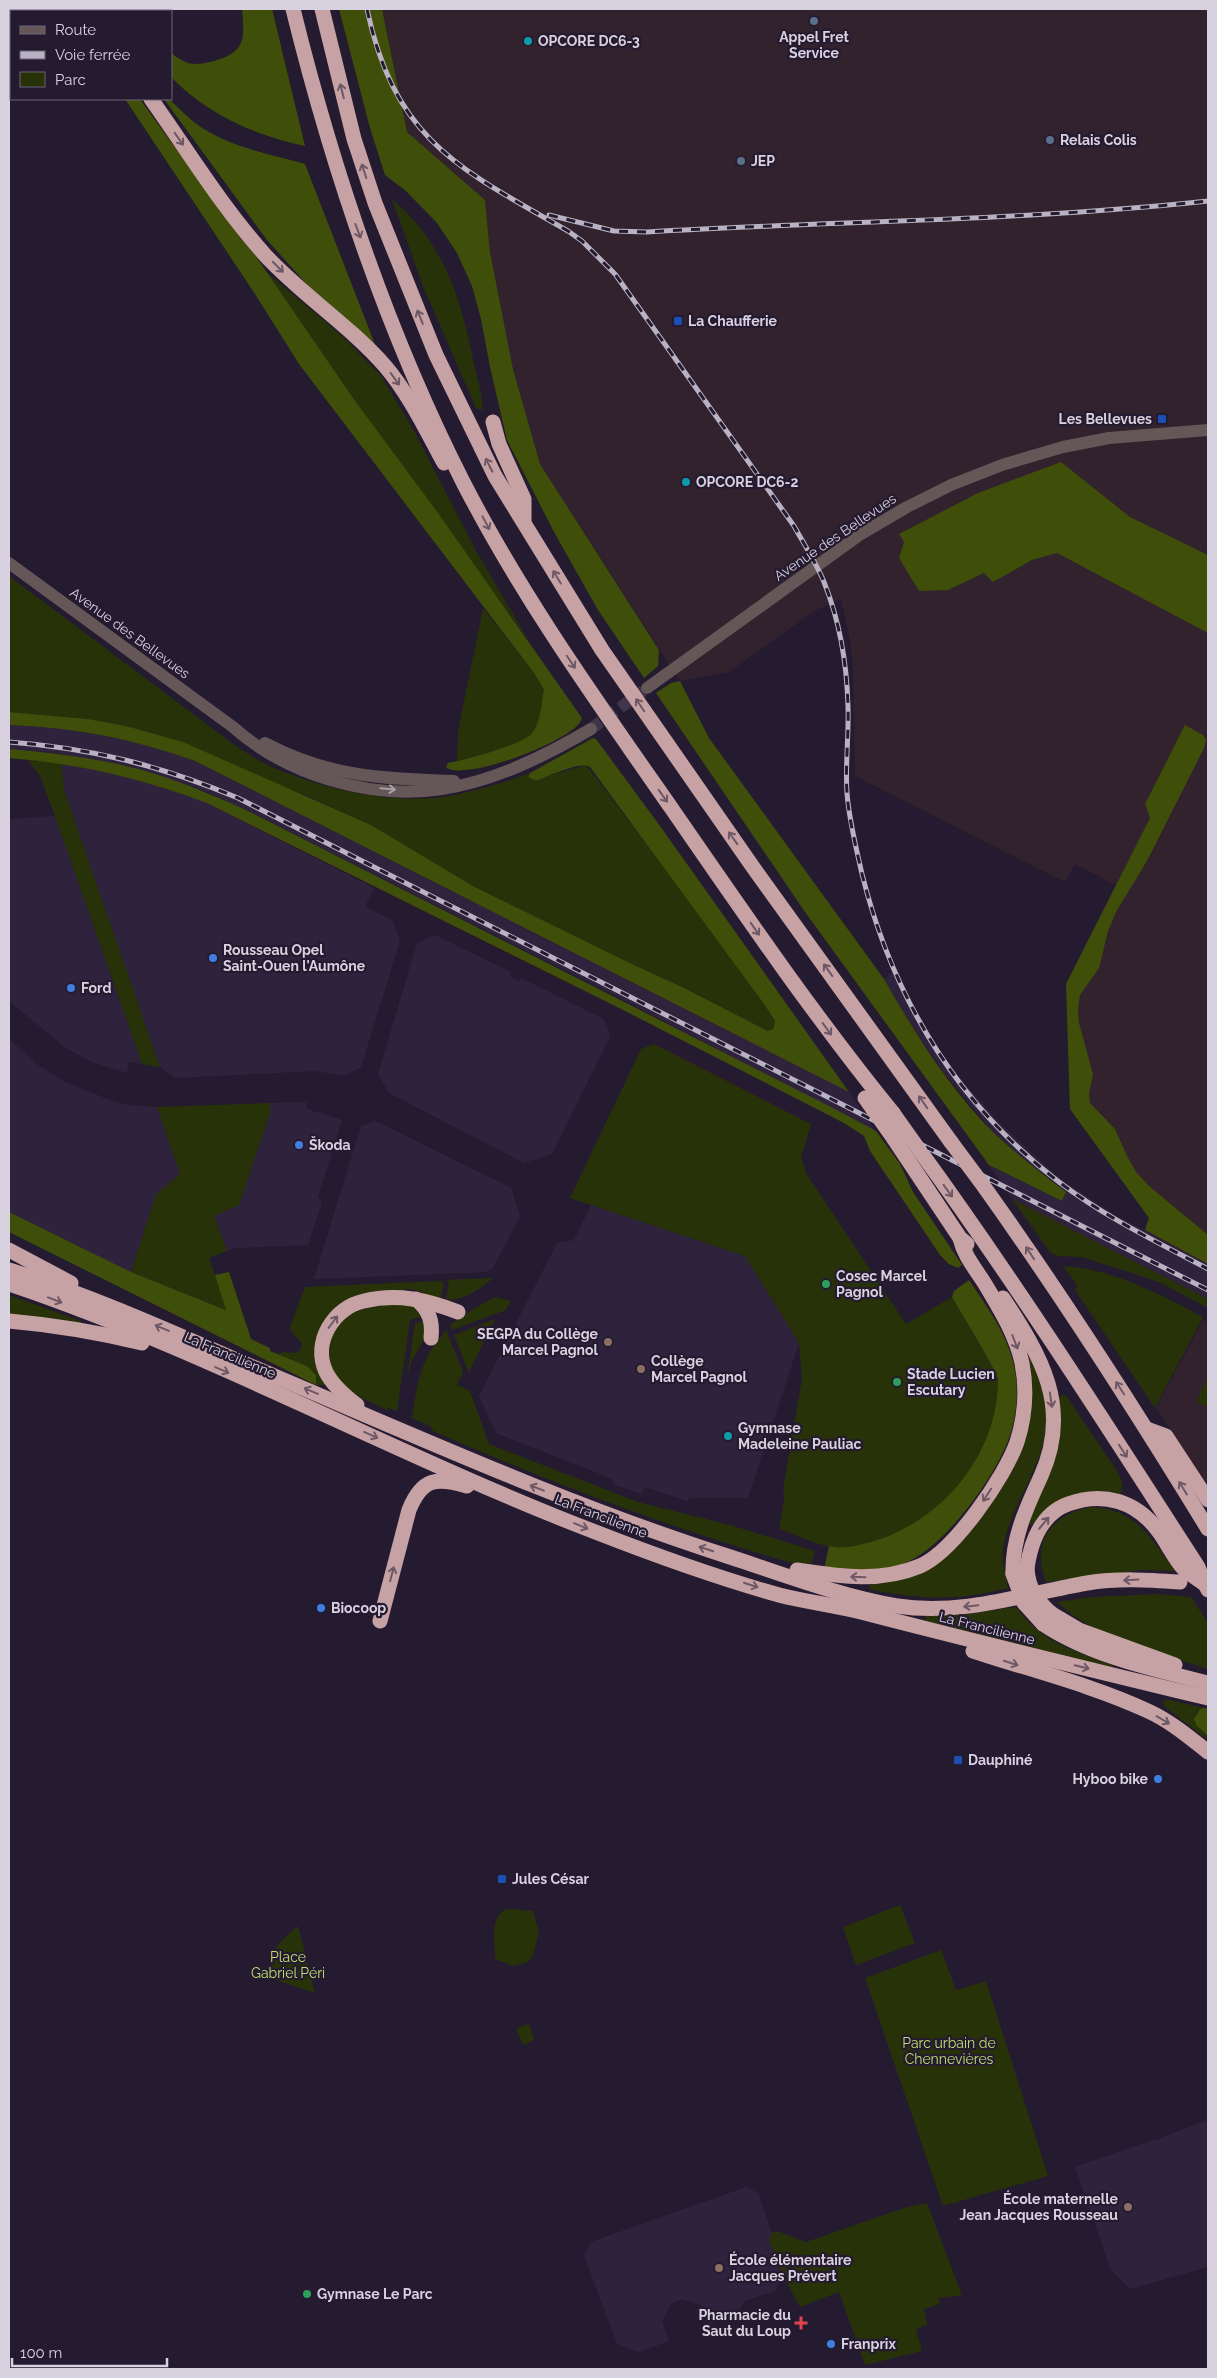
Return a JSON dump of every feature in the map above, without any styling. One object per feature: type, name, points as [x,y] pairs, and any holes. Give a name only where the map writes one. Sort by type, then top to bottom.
[{"type":"highway","points":[[293,9],[322,121],[342,185],[405,356],[463,480],[515,574],[569,660],[778,962],[841,1049],[893,1113],[1044,1328],[1187,1572]]},
{"type":"highway","points":[[322,9],[354,139],[375,203],[449,384],[495,476],[582,618],[655,728],[1017,1233],[1147,1429],[1208,1529]]},
{"type":"highway","points":[[152,100],[256,244],[285,275],[356,337],[386,367],[407,396],[452,478],[463,480]]},
{"type":"highway","points":[[493,422],[499,444],[524,498],[524,521]]},
{"type":"highway","points":[[841,1049],[865,1098],[960,1238],[969,1247],[1038,1352],[1045,1370],[1054,1422],[1050,1448],[1045,1467],[1021,1520],[1016,1537],[1013,1574],[1024,1603],[1047,1619],[1062,1636],[1104,1653],[1208,1683]]},
{"type":"highway","points":[[752,1564],[861,1578],[893,1575],[920,1566],[934,1558],[959,1533],[986,1496],[1008,1461],[1017,1441],[1024,1403],[1024,1378],[1020,1355],[1009,1326],[963,1252],[960,1238]]},
{"type":"highway","points":[[9,1250],[122,1312]]},
{"type":"highway","name":"La Francilienne","points":[[9,1270],[122,1312],[514,1479],[605,1514],[752,1564],[848,1594],[912,1608],[941,1609],[982,1605],[1089,1583],[1187,1572]]},
{"type":"highway","name":"La Francilienne","points":[[9,1284],[85,1312],[177,1351],[392,1444],[504,1495],[667,1558],[780,1595],[844,1608],[1208,1698]]},
{"type":"highway","points":[[372,1417],[339,1390],[323,1363],[325,1335],[337,1316],[357,1303],[382,1298],[415,1298],[458,1312]]},
{"type":"highway","points":[[415,1298],[428,1312],[431,1322],[431,1338]]},
{"type":"highway","points":[[9,1321],[94,1331],[177,1351]]},
{"type":"highway","points":[[1147,1429],[1166,1436],[1208,1500]]},
{"type":"highway","points":[[380,1621],[409,1510],[420,1490],[434,1481],[443,1480],[504,1495]]},
{"type":"highway","points":[[1206,1586],[1187,1572],[1147,1517],[1123,1502],[1095,1498],[1064,1505],[1046,1520],[1033,1541],[1027,1568],[1031,1590],[1042,1606],[1047,1619],[1110,1643],[1208,1673]]},
{"type":"highway","points":[[780,1595],[954,1644],[1104,1694],[1149,1712],[1182,1731],[1208,1752]]},
{"type":"street","name":"Avenue des Bellevues","points":[[647,688],[861,534],[907,506],[951,485],[1002,465],[1063,447],[1117,437],[1208,430]]},
{"type":"street","name":"Avenue des Bellevues","points":[[9,563],[233,727],[292,756],[348,773],[393,780],[476,780],[536,758],[591,729]]},
{"type":"shaded area","points":[[382,9],[1208,9],[1208,1264],[1145,1230],[1149,1218],[1070,1109],[1066,984],[1116,885],[1075,864],[1065,882],[855,776],[853,665],[841,599],[816,610],[729,672],[680,681],[540,464],[513,369],[490,252],[485,200],[407,132]]},
{"type":"shaded area","points":[[9,725],[44,726],[88,732],[159,748],[195,761],[849,1092],[875,1131],[606,991],[254,814],[207,792],[151,773],[57,753],[9,749]]},
{"type":"shaded area","points":[[61,763],[116,773],[161,786],[207,803],[374,888],[365,907],[393,921],[400,941],[361,1067],[344,1076],[315,1071],[175,1078],[160,1067],[65,793]]},
{"type":"shaded area","points":[[55,816],[142,1064],[129,1062],[127,1073],[92,1062],[66,1048],[9,1001],[9,819]]},
{"type":"shaded area","points":[[435,935],[511,972],[509,976],[519,981],[521,978],[604,1019],[610,1037],[552,1154],[524,1163],[389,1093],[378,1074],[417,943]]},
{"type":"shaded area","points":[[895,970],[927,1032],[956,1074],[1002,1125],[1055,1175],[1113,1214],[1208,1264],[1208,1299],[1012,1199],[989,1165],[1062,1201],[1066,1193],[1035,1170],[994,1133],[943,1072],[908,1020],[884,979]]},
{"type":"shaded area","points":[[9,1039],[38,1065],[65,1082],[128,1105],[157,1107],[180,1174],[156,1194],[131,1272],[9,1212]]},
{"type":"shaded area","points":[[306,1102],[307,1109],[342,1120],[318,1197],[322,1202],[308,1245],[235,1248],[227,1251],[214,1216],[239,1205],[270,1113],[270,1103]]},
{"type":"shaded area","points":[[376,1121],[511,1188],[520,1216],[493,1268],[486,1272],[314,1279],[361,1126]]},
{"type":"shaded area","name":"Collège Marcel Pagnol","points":[[591,1205],[745,1256],[799,1343],[748,1498],[690,1498],[687,1501],[645,1487],[642,1494],[612,1484],[613,1479],[496,1433],[479,1396],[557,1243],[574,1240]]},
{"type":"shaded area","points":[[1203,1320],[1208,1323],[1208,1485],[1156,1408]]},
{"type":"shaded area","points":[[1208,2120],[1208,2267],[1130,2289],[1111,2270],[1075,2167],[1156,2139],[1157,2141],[1160,2140],[1160,2138]]},
{"type":"shaded area","points":[[746,2187],[758,2193],[772,2233],[769,2240],[783,2276],[775,2291],[744,2301],[737,2315],[709,2325],[701,2305],[682,2299],[672,2303],[662,2321],[669,2341],[639,2352],[617,2344],[584,2255],[591,2242]]},
{"type":"green space","points":[[242,9],[272,9],[305,146],[250,130],[233,122],[200,102],[172,78],[172,54],[192,64],[223,58],[230,55],[239,46],[243,36]]},
{"type":"green space","points":[[339,9],[382,9],[407,132],[485,200],[490,252],[513,369],[540,464],[659,650],[658,666],[644,678],[598,610],[554,532],[507,440],[481,319],[472,286],[457,253],[437,223],[406,191],[385,175],[370,128]]},
{"type":"green space","points":[[126,100],[141,100],[257,258],[353,398],[438,513],[582,718],[576,727],[562,737],[542,747],[495,764],[474,769],[456,770],[446,767],[448,763],[504,748],[530,735],[534,731],[538,720],[544,690],[534,673],[299,364],[255,294]]},
{"type":"green space","points":[[165,100],[170,100],[198,125],[223,139],[250,149],[305,164],[376,347],[312,290],[267,240]]},
{"type":"green space","points":[[392,199],[410,216],[425,235],[438,254],[448,274],[469,340],[481,393],[482,410],[476,408],[423,286]]},
{"type":"green space","points":[[266,272],[341,335],[381,376],[413,429],[475,549],[529,641],[353,398]]},
{"type":"green space","points":[[1061,462],[1130,517],[1208,555],[1208,633],[1057,553],[1032,560],[993,582],[984,573],[948,590],[919,591],[899,558],[904,542],[899,534],[978,493]]},
{"type":"green space","points":[[9,576],[237,747],[269,766],[294,776],[360,794],[405,799],[449,796],[470,792],[530,773],[528,777],[534,780],[586,765],[681,889],[764,1004],[775,1021],[773,1029],[768,1031],[684,988],[473,886],[371,825],[305,795],[126,726],[88,719],[9,712]]},
{"type":"green space","points":[[483,608],[534,673],[544,691],[538,720],[534,731],[530,735],[507,747],[457,762],[458,731]]},
{"type":"green space","points":[[680,681],[709,738],[884,979],[908,1020],[948,1080],[995,1134],[1066,1192],[1062,1201],[989,1165],[805,912],[656,693],[671,683]]},
{"type":"green space","points":[[9,712],[88,719],[126,726],[183,742],[371,825],[473,886],[684,988],[768,1031],[773,1029],[775,1021],[764,1004],[590,767],[572,767],[538,780],[528,777],[530,773],[593,738],[596,739],[849,1092],[195,761],[127,740],[57,728],[9,725]]},
{"type":"green space","points":[[1185,725],[1203,735],[1206,740],[1204,748],[1148,859],[1116,912],[1108,931],[1099,968],[1080,995],[1078,1008],[1079,1023],[1093,1074],[1089,1094],[1090,1103],[1115,1129],[1136,1172],[1149,1186],[1208,1235],[1208,1264],[1145,1230],[1149,1218],[1070,1109],[1066,984],[1150,818],[1145,804]]},
{"type":"green space","points":[[9,749],[81,757],[134,768],[178,782],[229,802],[876,1131],[900,1164],[913,1192],[962,1265],[958,1268],[949,1264],[940,1255],[870,1151],[864,1136],[844,1123],[625,1011],[207,803],[158,786],[110,773],[60,764],[9,758]]},
{"type":"green space","points":[[28,760],[61,763],[65,793],[160,1067],[142,1064],[40,776]]},
{"type":"green space","points":[[654,1044],[811,1124],[801,1158],[806,1173],[906,1324],[952,1297],[996,1375],[998,1380],[996,1407],[989,1433],[977,1458],[962,1480],[944,1500],[923,1517],[899,1531],[856,1546],[837,1548],[822,1545],[779,1529],[785,1495],[783,1490],[802,1379],[799,1343],[745,1256],[570,1198],[641,1049]]},
{"type":"green space","points":[[270,1103],[270,1113],[239,1205],[214,1216],[227,1251],[209,1258],[227,1310],[131,1272],[156,1194],[180,1174],[157,1107]]},
{"type":"green space","points":[[1012,1199],[1208,1299],[1208,1308],[1161,1283],[1135,1274],[1081,1257],[1057,1256],[1050,1252]]},
{"type":"green space","points":[[9,1212],[131,1272],[226,1310],[215,1275],[229,1272],[251,1339],[270,1348],[270,1351],[307,1366],[316,1375],[316,1385],[9,1232]]},
{"type":"green space","points":[[1063,1266],[1082,1268],[1118,1277],[1203,1317],[1155,1408],[1075,1290],[1077,1285]]},
{"type":"green space","points":[[493,1278],[464,1297],[452,1300],[446,1299],[449,1283],[446,1280]]},
{"type":"green space","points":[[969,1280],[999,1326],[1014,1364],[1017,1401],[1011,1431],[1002,1454],[980,1491],[966,1510],[934,1544],[918,1556],[903,1564],[884,1569],[824,1569],[829,1546],[846,1547],[857,1545],[874,1541],[899,1531],[922,1517],[944,1500],[962,1480],[977,1458],[988,1433],[996,1407],[998,1380],[952,1297],[954,1291]]},
{"type":"green space","points":[[441,1281],[444,1284],[440,1301],[412,1289],[399,1290],[378,1295],[328,1315],[327,1385],[316,1385],[316,1375],[307,1366],[277,1354],[284,1352],[296,1353],[301,1349],[302,1344],[290,1327],[305,1287]]},
{"type":"green space","points":[[9,1295],[81,1321],[81,1323],[9,1315]]},
{"type":"green space","points":[[496,1297],[511,1301],[506,1310],[452,1330],[450,1325],[473,1309]]},
{"type":"green space","points":[[387,1304],[413,1304],[425,1316],[410,1320],[397,1411],[388,1408],[387,1410],[351,1391],[344,1386],[334,1373],[330,1360],[333,1334],[339,1323],[349,1315],[361,1310]]},
{"type":"green space","points":[[495,1319],[469,1372],[454,1335]]},
{"type":"green space","points":[[426,1321],[425,1338],[412,1360],[407,1376],[415,1323]]},
{"type":"green space","points":[[446,1330],[463,1372],[457,1385],[470,1391],[489,1444],[638,1502],[730,1525],[815,1551],[810,1568],[714,1539],[572,1489],[433,1431],[430,1426],[412,1418],[416,1392],[425,1361]]},
{"type":"green space","points":[[1029,1356],[1034,1364],[1043,1393],[1046,1416],[1045,1433],[1042,1449],[1008,1527],[1004,1543],[1003,1560],[1008,1588],[972,1595],[938,1598],[888,1593],[869,1589],[870,1585],[910,1576],[1004,1477]]},
{"type":"green space","points":[[1208,1375],[1208,1407],[1196,1402]]},
{"type":"green space","points":[[1063,1394],[1067,1397],[1117,1471],[1122,1488],[1120,1494],[1091,1492],[1065,1499],[1048,1509],[1031,1525],[1029,1523],[1058,1399]]},
{"type":"green space","points":[[1091,1507],[1107,1509],[1131,1519],[1150,1537],[1175,1571],[1141,1570],[1046,1582],[1041,1555],[1043,1543],[1048,1533],[1065,1516]]},
{"type":"green space","points":[[1157,1594],[1191,1597],[1208,1623],[1208,1669],[1108,1635],[1072,1615],[1057,1602],[1092,1597]]},
{"type":"green space","points":[[1016,1607],[1036,1629],[1047,1637],[1072,1650],[1113,1665],[1113,1668],[926,1621],[926,1615],[969,1614]]},
{"type":"green space","points":[[1165,1699],[1204,1708],[1196,1713],[1197,1726],[1208,1736],[1208,1740],[1165,1707],[1163,1703]]},
{"type":"green space","points":[[1208,1708],[1208,1736],[1197,1726],[1194,1719],[1200,1709]]},
{"type":"green space","points":[[900,1905],[915,1943],[856,1965],[843,1927]]},
{"type":"green space","points":[[507,1909],[533,1911],[539,1932],[533,1956],[526,1963],[513,1966],[495,1959],[495,1924],[501,1913]]},
{"type":"green space","name":"Place Gabriel Péri","points":[[298,1926],[315,1993],[273,1979],[271,1961],[273,1954],[280,1943]]},
{"type":"green space","name":"Parc urbain de Chennevières","points":[[941,1950],[956,1990],[986,1981],[1048,2176],[943,2206],[865,1978]]},
{"type":"green space","points":[[529,2024],[534,2040],[523,2045],[516,2029]]},
{"type":"green space","points":[[927,2203],[962,2295],[939,2298],[940,2304],[924,2309],[927,2325],[916,2329],[922,2351],[865,2365],[839,2292],[800,2307],[783,2276],[769,2240],[772,2233],[777,2231],[806,2242],[907,2207]]},
{"type":"tunnel","points":[[591,729],[643,691]]},
{"type":"railway","points":[[367,9],[379,54],[395,91],[414,121],[438,146],[464,168],[495,189],[568,231],[582,241],[615,274],[794,526],[814,561],[830,597],[844,660],[848,707],[847,793],[851,823],[862,874],[875,920],[892,963],[911,1005],[934,1045],[960,1083],[990,1118],[1023,1151],[1059,1182],[1113,1218],[1208,1269]]},
{"type":"railway","points":[[549,215],[614,231],[647,232],[998,217],[1138,208],[1208,201]]},
{"type":"railway","points":[[9,742],[69,749],[126,760],[182,777],[238,798],[1208,1290]]},
{"type":"place","name":"Appel Fret Service","points":[[814,21]]},
{"type":"place","name":"OPCORE DC6-3","points":[[528,41]]},
{"type":"place","name":"Relais Colis","points":[[1050,140]]},
{"type":"place","name":"JEP","points":[[741,161]]},
{"type":"place","name":"La Chaufferie","points":[[678,321]]},
{"type":"place","name":"Les Bellevues","points":[[1162,419]]},
{"type":"place","name":"OPCORE DC6-2","points":[[686,482]]},
{"type":"place","name":"Rousseau Opel Saint-Ouen l'Aumône","points":[[213,958]]},
{"type":"place","name":"Ford","points":[[71,988]]},
{"type":"place","name":"Škoda","points":[[299,1145]]},
{"type":"place","name":"Cosec Marcel Pagnol","points":[[826,1284]]},
{"type":"place","name":"SEGPA du Collège Marcel Pagnol","points":[[608,1342]]},
{"type":"place","name":"Collège Marcel Pagnol","points":[[641,1369]]},
{"type":"place","name":"Stade Lucien Escutary","points":[[897,1382]]},
{"type":"place","name":"Gymnase Madeleine Pauliac","points":[[728,1436]]},
{"type":"place","name":"Biocoop","points":[[321,1608]]},
{"type":"place","name":"Dauphiné","points":[[958,1760]]},
{"type":"place","name":"Hyboo bike","points":[[1158,1779]]},
{"type":"place","name":"Jules César","points":[[502,1879]]},
{"type":"place","name":"École maternelle Jean Jacques Rousseau","points":[[1128,2207]]},
{"type":"place","name":"École élémentaire Jacques Prévert","points":[[719,2268]]},
{"type":"place","name":"Gymnase Le Parc","points":[[307,2294]]},
{"type":"place","name":"Pharmacie du Saut du Loup","points":[[801,2323]]},
{"type":"place","name":"Franprix","points":[[831,2344]]}]
